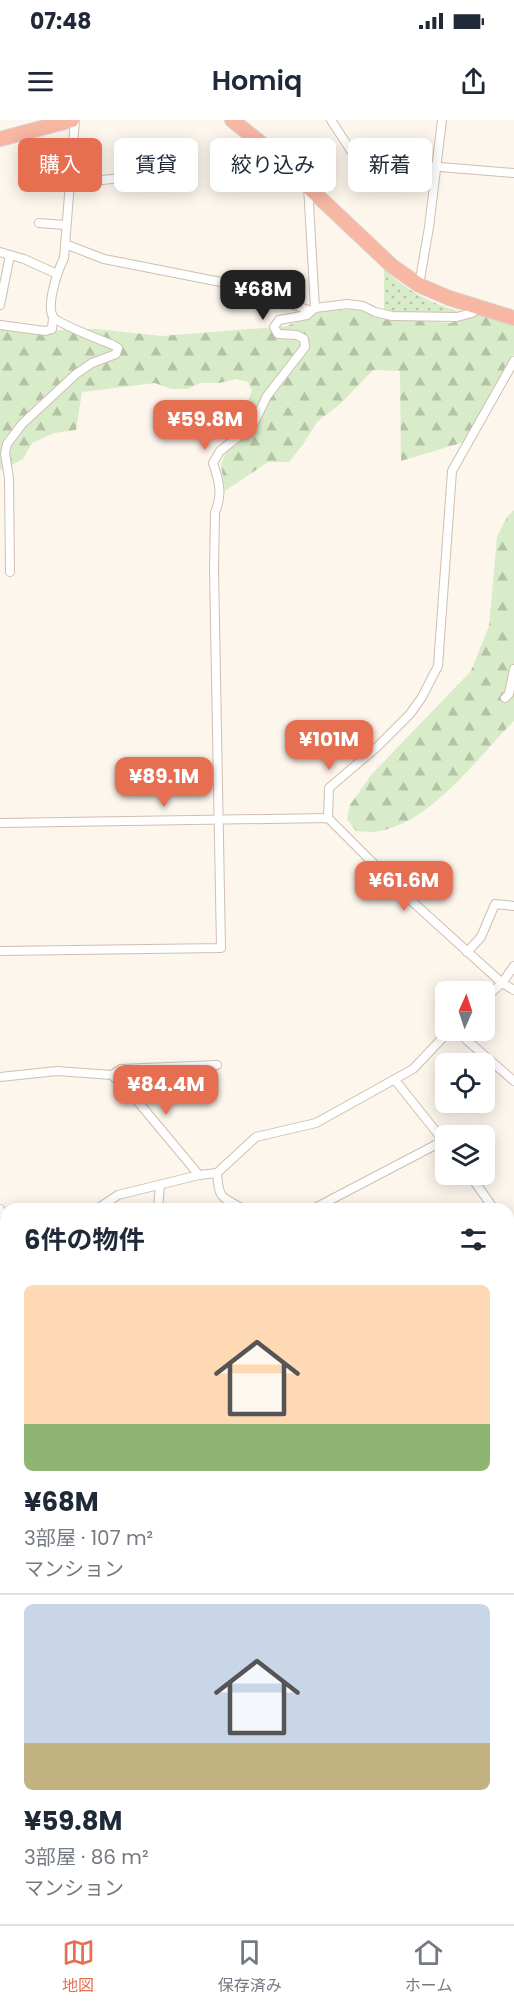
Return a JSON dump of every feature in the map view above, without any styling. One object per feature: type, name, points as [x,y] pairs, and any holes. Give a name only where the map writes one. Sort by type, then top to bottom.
[{"type":"highway","points":[[0,139],[74,120]]},
{"type":"highway","points":[[232,120],[254,138]]},
{"type":"highway","points":[[314,192],[392,266],[419,285],[477,308],[514,318]]},
{"type":"street","points":[[73,138],[74,120]]},
{"type":"street","points":[[331,120],[348,146]]},
{"type":"street","points":[[419,285],[442,120]]},
{"type":"street","points":[[432,166],[514,173]]},
{"type":"street","points":[[0,325],[45,331],[52,329],[51,309],[57,274],[64,258],[65,225],[70,192]]},
{"type":"street","points":[[0,951],[220,948],[214,569],[215,512],[220,485],[213,463],[219,451],[253,425],[267,396],[304,346],[303,339],[297,335],[278,334],[274,327],[277,322],[307,315],[313,309],[308,192]]},
{"type":"street","points":[[39,224],[65,225]]},
{"type":"street","points":[[65,244],[104,259],[241,286],[313,309],[347,304],[363,306],[392,316],[457,317],[472,313],[477,308]]},
{"type":"street","points":[[0,252],[24,259],[57,274]]},
{"type":"street","points":[[0,305],[10,255]]},
{"type":"street","points":[[10,572],[9,478],[5,453],[7,444],[22,424],[76,374],[92,363],[118,352],[118,348],[53,317]]},
{"type":"street","points":[[328,818],[329,788],[377,747],[410,714],[438,666],[452,471],[514,361]]},
{"type":"street","points":[[505,698],[509,694],[514,669]]},
{"type":"street","points":[[0,823],[328,818],[405,895],[502,983],[514,990]]},
{"type":"street","points":[[467,952],[481,937],[495,904],[514,906]]},
{"type":"street","points":[[495,989],[514,966]]},
{"type":"street","points":[[106,1203],[118,1195],[198,1175],[217,1173],[256,1137],[316,1123],[413,1069],[440,1041]]},
{"type":"street","points":[[467,1041],[514,1082]]},
{"type":"street","points":[[0,1077],[57,1071],[112,1075],[121,1069],[217,1065]]},
{"type":"street","points":[[112,1075],[129,1091],[198,1175]]},
{"type":"street","points":[[395,1080],[435,1131]]},
{"type":"street","points":[[325,1203],[435,1147]]},
{"type":"street","points":[[217,1173],[218,1191],[224,1200],[230,1203]]},
{"type":"street","points":[[158,1203],[160,1185]]},
{"type":"street","points":[[477,1185],[490,1203]]},
{"type":"green space","points":[[384,269],[421,296],[464,313],[457,315],[384,312]]},
{"type":"green space","points":[[356,309],[377,317],[451,323],[480,312],[514,322],[514,355],[509,360],[464,442],[401,461],[400,371],[373,370],[341,403],[317,422],[289,462],[268,462],[225,491],[221,464],[252,391],[248,382],[236,379],[219,383],[201,383],[187,389],[171,389],[155,383],[82,392],[76,430],[54,433],[32,443],[23,459],[0,469],[0,328],[46,335],[59,330],[96,329],[162,336],[287,326],[318,312]]},
{"type":"green space","points":[[514,510],[514,721],[453,786],[417,815],[398,825],[379,831],[356,831],[347,819],[350,805],[371,775],[471,671],[489,626],[497,537],[507,517]]}]
